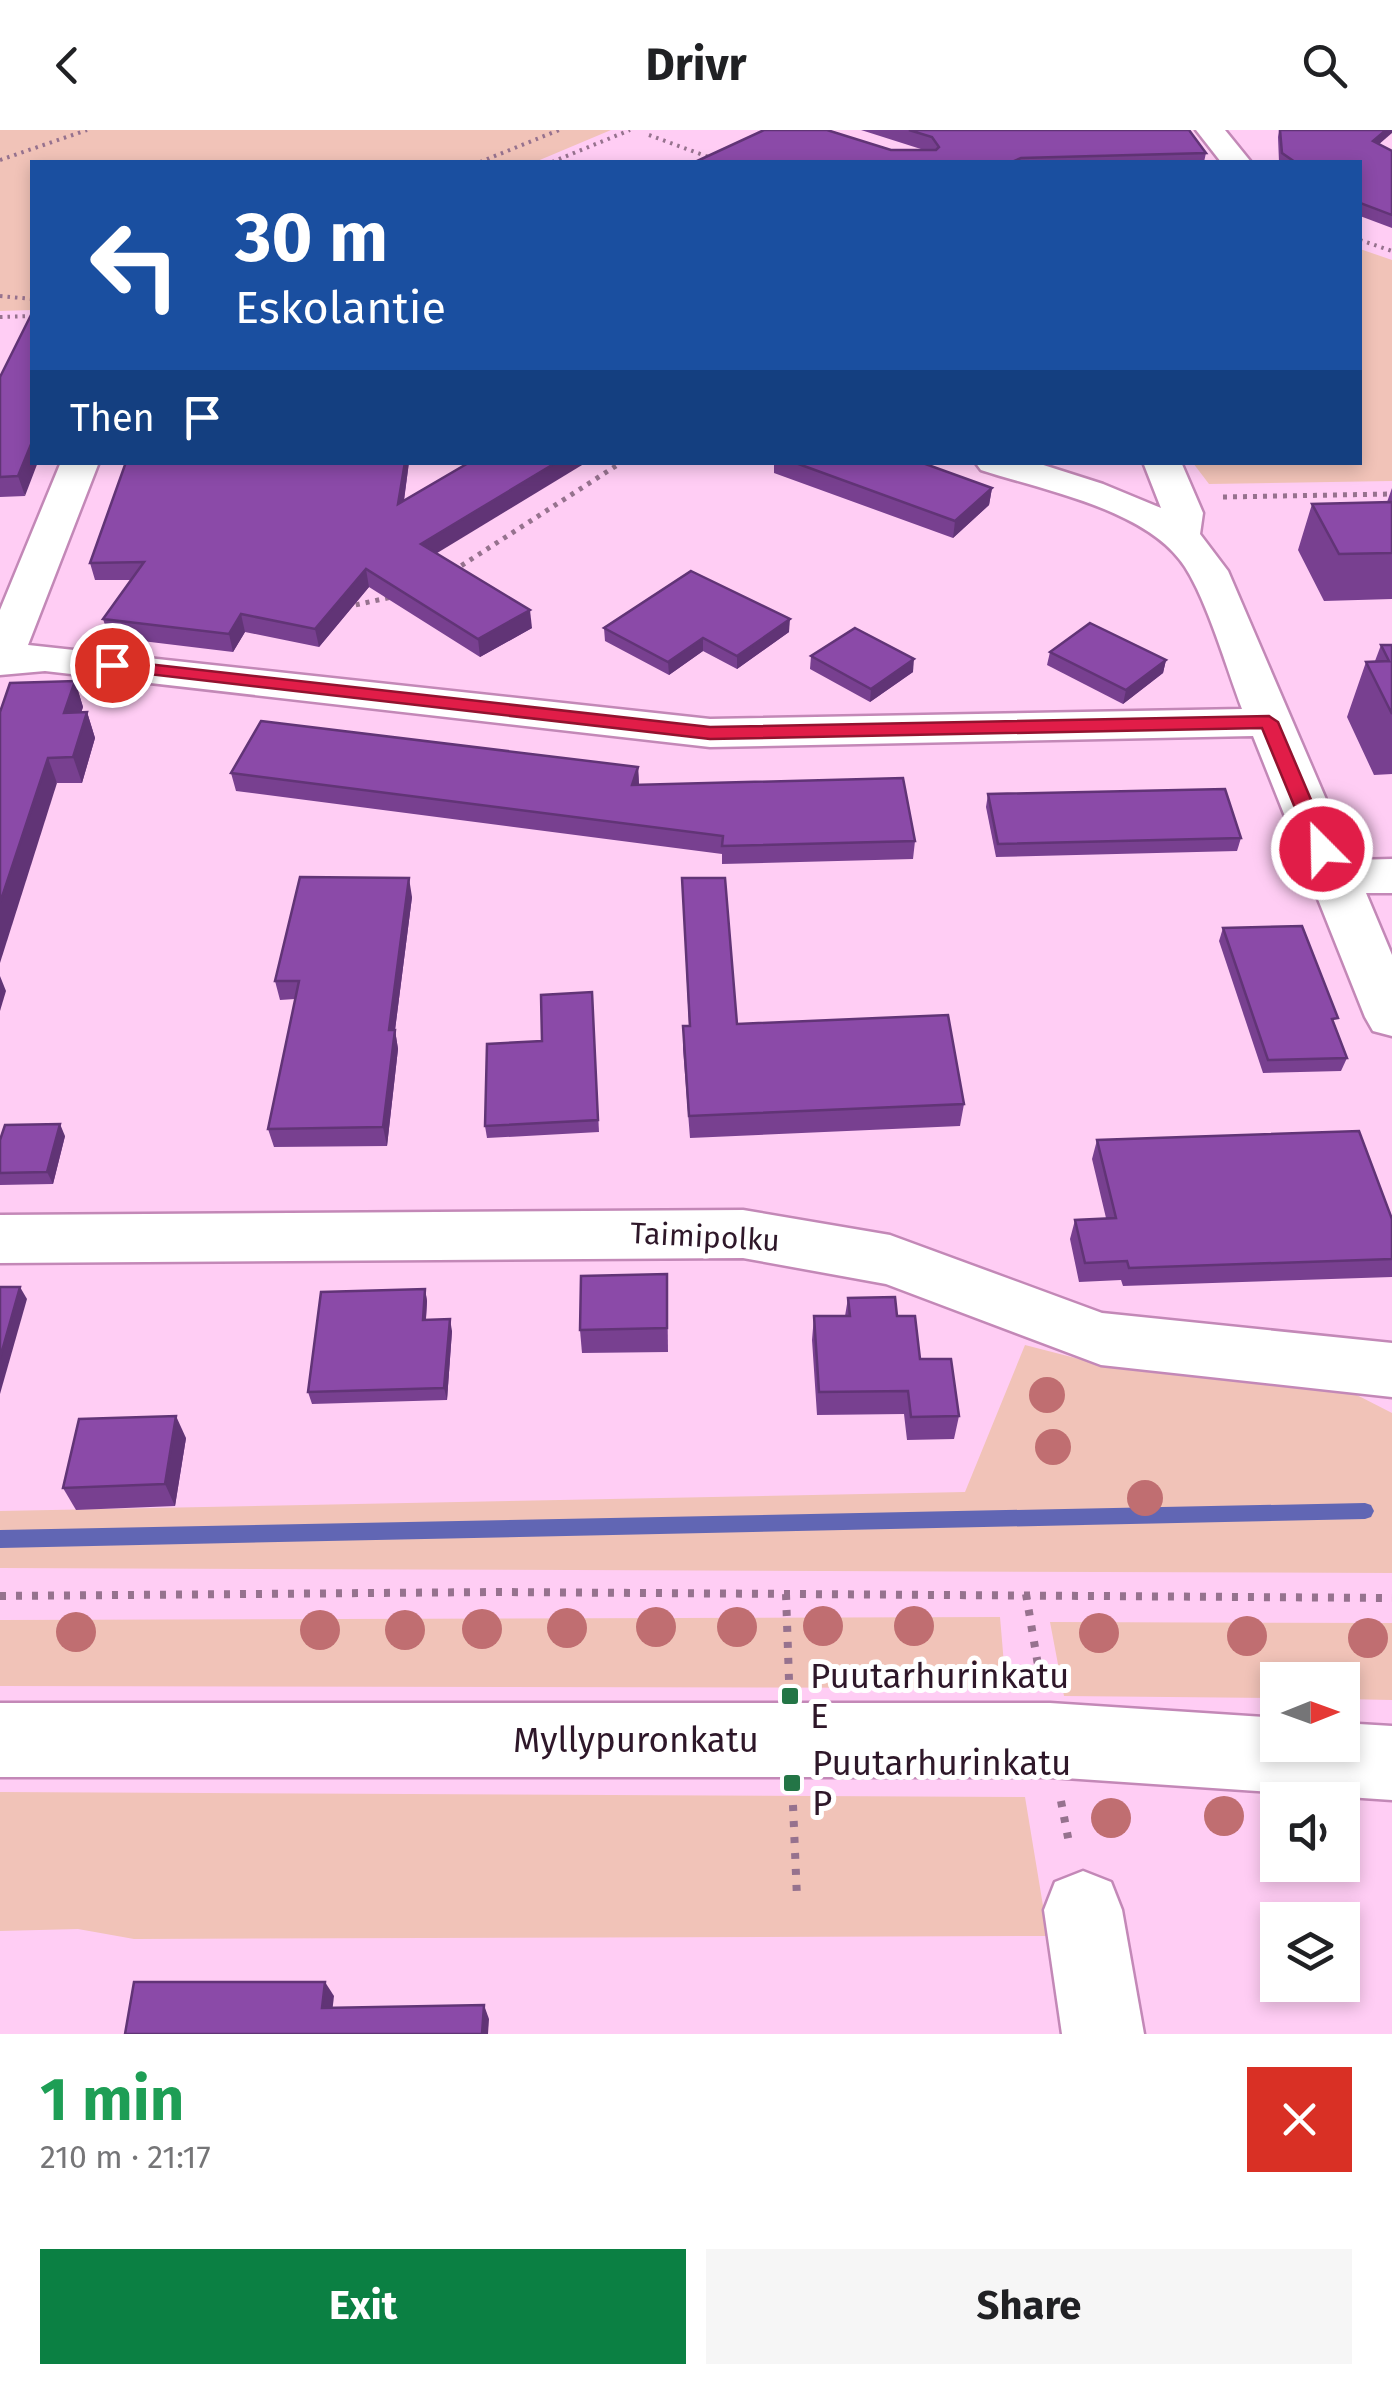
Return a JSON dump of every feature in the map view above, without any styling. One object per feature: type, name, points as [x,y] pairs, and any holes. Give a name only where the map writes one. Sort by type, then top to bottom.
[{"type":"street","points":[[1210,130],[1234,160]]},
{"type":"street","points":[[79,465],[1,661],[45,658],[710,733],[1269,722]]},
{"type":"street","points":[[1003,465],[1152,519],[1180,536],[1208,571],[1392,1016]]},
{"type":"street","points":[[1163,465],[1183,512],[1180,536]]},
{"type":"street","points":[[1334,877],[1392,876]]},
{"type":"street","name":"Taimipolku","points":[[0,1239],[744,1234],[890,1260],[1101,1339],[1392,1370]]},
{"type":"street","name":"Myllypuronkatu","points":[[0,1740],[1050,1740],[1392,1762]]},
{"type":"street","points":[[1083,1910],[1103,2034]]},
{"type":"path","points":[[0,160],[87,130]]},
{"type":"path","points":[[485,160],[559,130]]},
{"type":"path","points":[[557,160],[630,130]]},
{"type":"path","points":[[650,135],[717,160]]},
{"type":"path","points":[[1362,241],[1392,252]]},
{"type":"path","points":[[0,296],[7,300],[30,299]]},
{"type":"path","points":[[0,317],[30,316]]},
{"type":"path","points":[[442,578],[617,465]]},
{"type":"path","points":[[1216,498],[1392,494]]},
{"type":"path","points":[[340,608],[408,593]]},
{"type":"path","points":[[786,1594],[790,1696]]},
{"type":"path","points":[[1026,1594],[1041,1683]]},
{"type":"path","points":[[0,1596],[1026,1594],[1392,1598]]},
{"type":"path","points":[[792,1784],[797,1898]]},
{"type":"shaded area","points":[[0,130],[611,130],[540,160],[30,160],[30,310],[0,311]]},
{"type":"shaded area","points":[[1362,250],[1392,260],[1392,481],[1209,484],[1195,465],[1362,465]]},
{"type":"shaded area","points":[[1025,1345],[1118,1369],[1347,1390],[1392,1413],[1392,1573],[0,1568],[0,1511],[965,1492]]},
{"type":"shaded area","points":[[1000,1617],[1006,1688],[0,1686],[0,1620]]},
{"type":"shaded area","points":[[1050,1622],[1392,1623],[1392,1700],[1360,1699],[1360,1662],[1260,1662],[1260,1698],[1064,1696]]},
{"type":"shaded area","points":[[0,1792],[1025,1797],[1048,1936],[134,1939],[78,1929],[0,1931]]},
{"type":"building","points":[[764,130],[827,130],[891,150],[936,150],[939,147],[932,137],[909,130],[1189,130],[1206,153],[1016,160],[699,160]]},
{"type":"building","points":[[1280,130],[1386,130],[1373,141],[1392,151],[1392,215],[1362,204],[1362,160],[1292,160],[1282,153]]},
{"type":"building","points":[[30,317],[30,447],[18,476],[0,477],[0,377]]},
{"type":"building","points":[[125,465],[404,465],[398,504],[465,465],[552,465],[421,544],[530,610],[478,639],[366,569],[315,629],[241,614],[229,634],[103,619],[144,562],[90,563]]},
{"type":"building","points":[[801,465],[928,465],[992,488],[955,521]]},
{"type":"building","points":[[1392,502],[1392,553],[1339,554],[1312,504]]},
{"type":"building","points":[[691,571],[790,619],[737,656],[703,638],[668,662],[604,628]]},
{"type":"building","points":[[1090,623],[1166,660],[1126,690],[1050,652]]},
{"type":"building","points":[[855,628],[914,659],[871,689],[811,656]]},
{"type":"building","points":[[1381,645],[1392,645],[1392,714],[1366,662],[1389,661]]},
{"type":"building","points":[[75,681],[64,713],[87,712],[73,757],[48,758],[0,903],[0,712],[10,683]]},
{"type":"building","points":[[261,721],[638,767],[632,785],[903,778],[915,841],[722,846],[723,836],[231,773]]},
{"type":"building","points":[[1225,789],[1241,838],[998,844],[988,794]]},
{"type":"building","points":[[300,877],[409,878],[389,1030],[395,1030],[383,1127],[268,1129],[299,981],[275,981]]},
{"type":"building","points":[[682,878],[725,878],[737,1024],[948,1015],[964,1104],[689,1116],[683,1026],[690,1026]]},
{"type":"building","points":[[1302,926],[1338,1018],[1332,1019],[1347,1058],[1268,1060],[1223,928]]},
{"type":"building","points":[[592,992],[598,1120],[485,1126],[487,1044],[542,1041],[541,995]]},
{"type":"building","points":[[60,1124],[47,1172],[0,1173],[0,1140],[5,1125]]},
{"type":"building","points":[[1359,1131],[1392,1219],[1392,1259],[1129,1268],[1127,1261],[1085,1263],[1075,1220],[1116,1218],[1097,1140]]},
{"type":"building","points":[[667,1274],[667,1328],[580,1330],[581,1276]]},
{"type":"building","points":[[0,1287],[20,1287],[0,1358]]},
{"type":"building","points":[[425,1289],[423,1320],[450,1319],[444,1388],[308,1392],[321,1292]]},
{"type":"building","points":[[895,1297],[897,1316],[915,1316],[920,1359],[951,1359],[959,1416],[911,1417],[908,1391],[819,1392],[814,1316],[850,1316],[848,1298]]},
{"type":"building","points":[[176,1416],[165,1484],[63,1488],[79,1419]]},
{"type":"building","points":[[134,1982],[325,1982],[322,2008],[484,2005],[482,2034],[125,2034]]},
{"type":"waterway","points":[[0,1539],[1365,1511]]},
{"type":"place","name":"Puutarhurinkatu E","points":[[790,1696]]},
{"type":"place","name":"Puutarhurinkatu P","points":[[792,1783]]},
{"type":"route","points":[[112,665],[710,733],[1269,722],[1322,849]]}]
